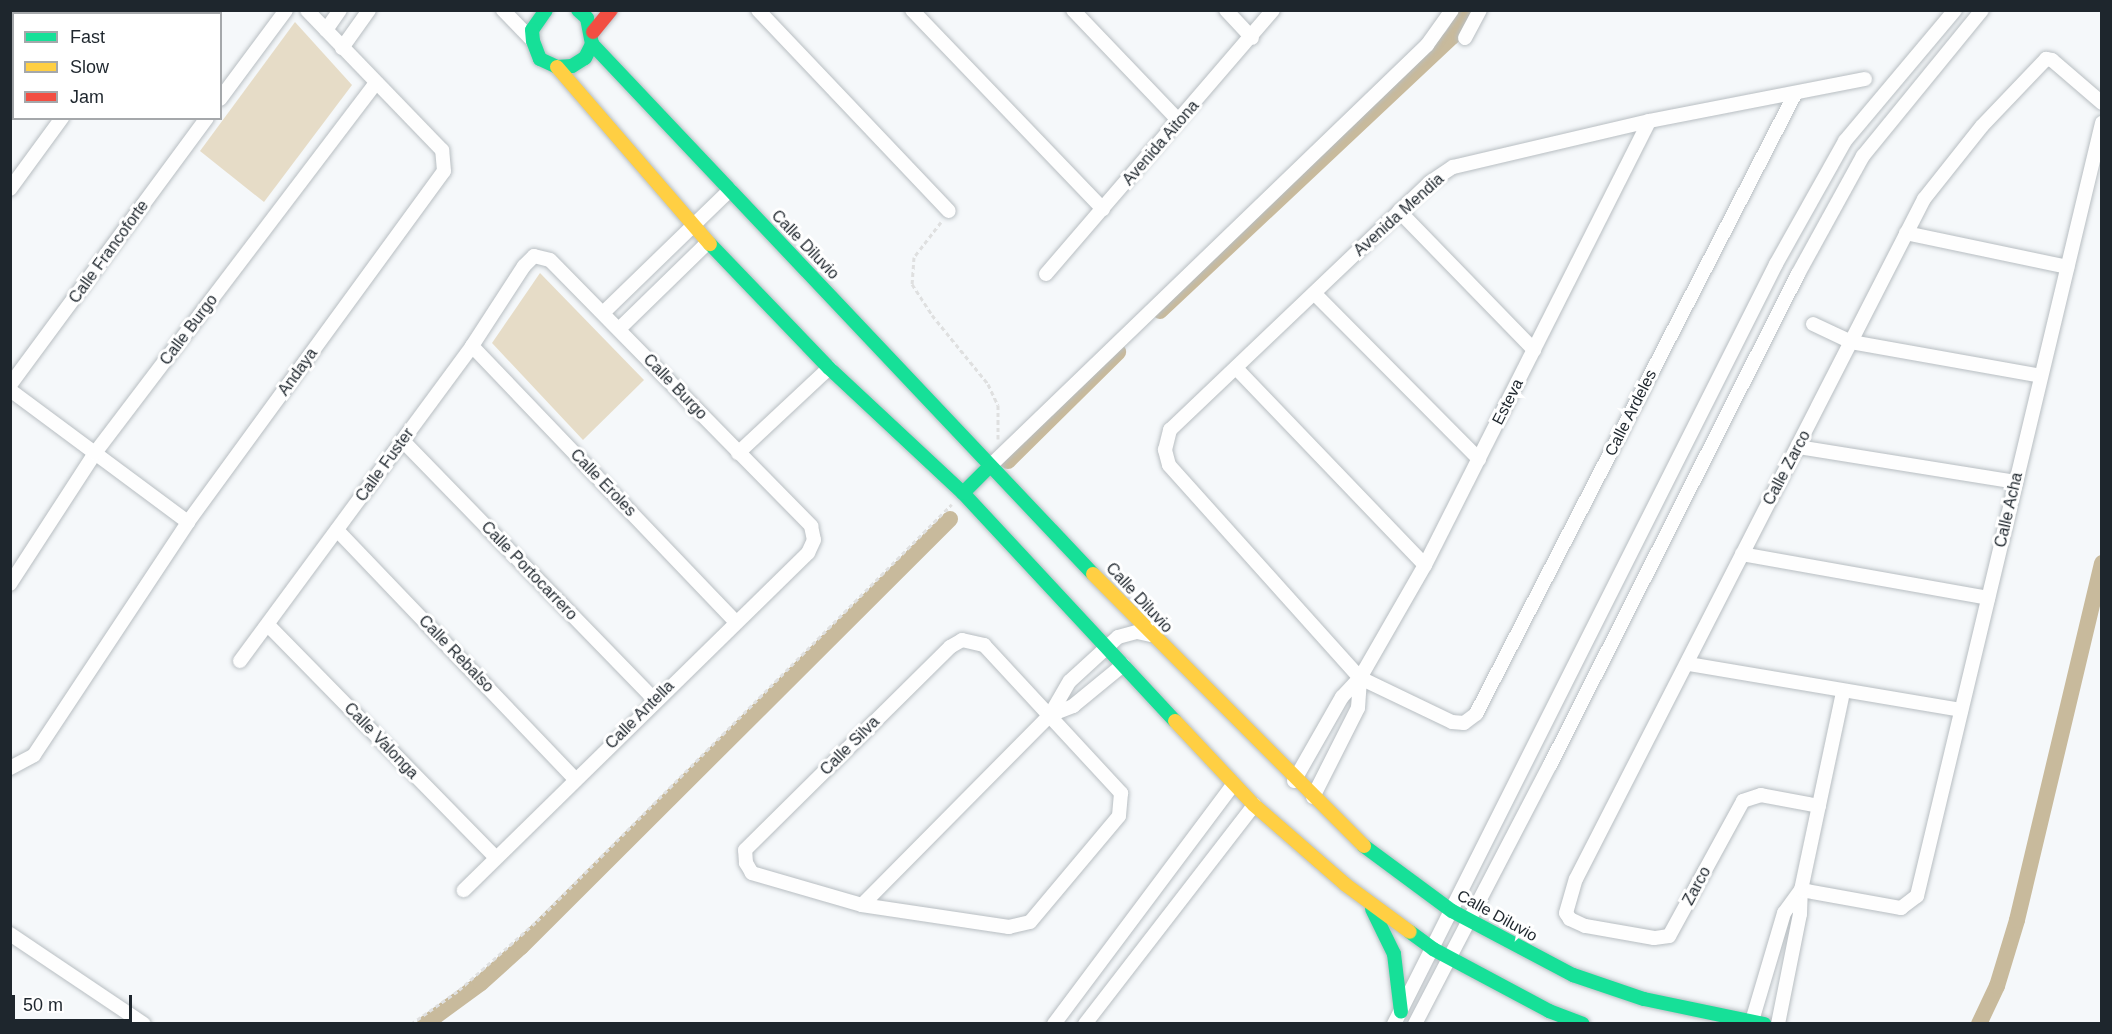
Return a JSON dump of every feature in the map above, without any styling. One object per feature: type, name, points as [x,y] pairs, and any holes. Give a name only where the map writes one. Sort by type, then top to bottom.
[{"type":"street","points":[[222,96],[286,10]]},
{"type":"street","name":"Andaya","points":[[10,768],[34,755],[188,522],[444,171],[442,150],[307,10]]},
{"type":"street","points":[[326,30],[340,10]]},
{"type":"street","points":[[342,48],[369,10]]},
{"type":"street","points":[[503,10],[533,41]]},
{"type":"street","points":[[546,10],[532,30],[533,41],[540,59],[557,68],[708,242],[829,368],[963,493],[1254,805],[1368,902],[1433,948],[1549,1011],[1582,1023]]},
{"type":"street","name":"Calle Diluvio","points":[[578,10],[587,18],[593,38],[730,190],[1151,635],[1294,782],[1313,797],[1358,842],[1452,912],[1597,985],[1644,999],[1758,1022]]},
{"type":"street","points":[[557,68],[572,66],[585,58],[593,38],[611,10]]},
{"type":"street","points":[[758,10],[949,211]]},
{"type":"street","points":[[912,10],[1103,209]]},
{"type":"street","points":[[1073,10],[1179,121]]},
{"type":"street","points":[[1226,10],[1252,38]]},
{"type":"street","name":"Avenida Aitona","points":[[1046,274],[1252,38],[1273,10]]},
{"type":"street","points":[[963,493],[1427,45],[1452,10]]},
{"type":"street","points":[[1466,38],[1480,10]]},
{"type":"street","points":[[1398,1018],[1776,264],[1839,151],[1955,10]]},
{"type":"street","points":[[1415,1023],[1470,922],[1798,274],[1863,156],[1982,10]]},
{"type":"street","name":"Calle Zarco","points":[[1566,905],[1924,199],[1983,126],[2048,59],[2102,103]]},
{"type":"street","name":"Avenida Mendia","points":[[1360,678],[1169,465],[1165,450],[1170,430],[1436,178],[1463,163],[1649,121],[1865,79]]},
{"type":"street","name":"Calle Burgo","points":[[10,584],[95,453],[376,83]]},
{"type":"street","name":"Calle Ardeles","points":[[1360,678],[1459,724],[1476,714],[1795,94]]},
{"type":"street","points":[[10,189],[61,120]]},
{"type":"street","name":"Calle Francoforte","points":[[10,385],[206,120]]},
{"type":"street","name":"Esteva","points":[[1294,782],[1342,697],[1360,678],[1425,565],[1649,121]]},
{"type":"street","name":"Calle Acha","points":[[1801,890],[1901,908],[1917,896],[2102,123]]},
{"type":"street","points":[[603,313],[730,190]]},
{"type":"street","points":[[1399,212],[1534,350]]},
{"type":"street","points":[[1906,233],[2067,267]]},
{"type":"street","points":[[619,328],[708,242]]},
{"type":"street","name":"Calle Burgo","points":[[524,266],[534,256],[545,257],[619,328],[811,526],[814,540]]},
{"type":"street","name":"Calle Fuster","points":[[240,661],[472,346],[524,266]]},
{"type":"street","points":[[1315,294],[1479,459]]},
{"type":"street","points":[[1813,324],[1851,342],[2041,376]]},
{"type":"street","name":"Calle Eroles","points":[[472,346],[735,621]]},
{"type":"street","points":[[738,453],[829,368]]},
{"type":"street","points":[[1236,368],[1425,565]]},
{"type":"street","points":[[10,390],[188,522]]},
{"type":"street","name":"Calle Portocarrero","points":[[403,441],[655,700]]},
{"type":"street","points":[[1798,447],[2016,482]]},
{"type":"street","name":"Calle Rebalso","points":[[337,530],[575,779]]},
{"type":"street","name":"Calle Antella","points":[[464,890],[735,621],[808,553],[814,540]]},
{"type":"street","points":[[1742,554],[1988,598]]},
{"type":"street","name":"Calle Valonga","points":[[268,625],[495,858]]},
{"type":"street","points":[[862,905],[1050,715],[1070,681],[1108,646],[1127,633],[1151,635]]},
{"type":"street","name":"Calle Silva","points":[[862,905],[759,877],[746,863],[746,850],[950,647],[968,639],[984,645],[1050,715]]},
{"type":"street","points":[[1689,664],[1843,692],[1961,710]]},
{"type":"street","points":[[1050,715],[1073,706],[1123,665]]},
{"type":"street","name":"Esteva","points":[[1313,797],[1358,708],[1360,678]]},
{"type":"street","points":[[1778,1023],[1800,915],[1801,890],[1843,692]]},
{"type":"street","points":[[862,905],[1015,927],[1030,922],[1119,816],[1122,799],[1119,787],[1050,715]]},
{"type":"street","points":[[1054,1023],[1233,784]]},
{"type":"street","name":"Zarco","points":[[1566,905],[1570,919],[1577,924],[1663,938],[1673,931],[1743,801],[1761,795],[1819,806]]},
{"type":"street","points":[[1085,1023],[1254,805]]},
{"type":"street","points":[[1758,1022],[1784,913],[1801,890]]},
{"type":"street","points":[[1368,902],[1394,954],[1398,1018]]},
{"type":"street","points":[[10,934],[144,1023]]},
{"type":"path","points":[[949,211],[914,257],[912,284],[932,315],[988,384],[998,405],[999,435],[990,465]]},
{"type":"path","points":[[411,1023],[459,990],[537,921],[963,493]]},
{"type":"shaded area","points":[[295,22],[352,85],[264,202],[200,151]]},
{"type":"shaded area","points":[[540,273],[644,380],[583,440],[492,343]]},
{"type":"waterway","points":[[1160,311],[1452,37],[1468,10]]},
{"type":"waterway","points":[[1008,461],[1118,352]]},
{"type":"waterway","points":[[425,1024],[481,983],[521,947],[950,519]]},
{"type":"waterway","points":[[1979,1024],[1997,986],[2017,920],[2102,563]]},
{"type":"traffic: fast","points":[[546,10],[532,30],[533,41],[540,59],[557,67],[572,66],[585,58],[592,44],[587,18],[578,10]]},
{"type":"traffic: fast","points":[[592,44],[1093,574]]},
{"type":"traffic: fast","points":[[710,244],[829,368],[963,493],[1175,721]]},
{"type":"traffic: fast","points":[[963,493],[990,466]]},
{"type":"traffic: fast","points":[[1364,846],[1452,911],[1573,975],[1644,999],[1764,1024]]},
{"type":"traffic: fast","points":[[1372,909],[1394,954],[1401,1012]]},
{"type":"traffic: fast","points":[[1410,932],[1433,949],[1549,1011],[1583,1024]]},
{"type":"traffic: slow","points":[[557,67],[710,244]]},
{"type":"traffic: slow","points":[[1093,574],[1364,846]]},
{"type":"traffic: slow","points":[[1175,721],[1254,805],[1346,885],[1410,932]]},
{"type":"traffic: jam","points":[[593,32],[611,10]]}]
